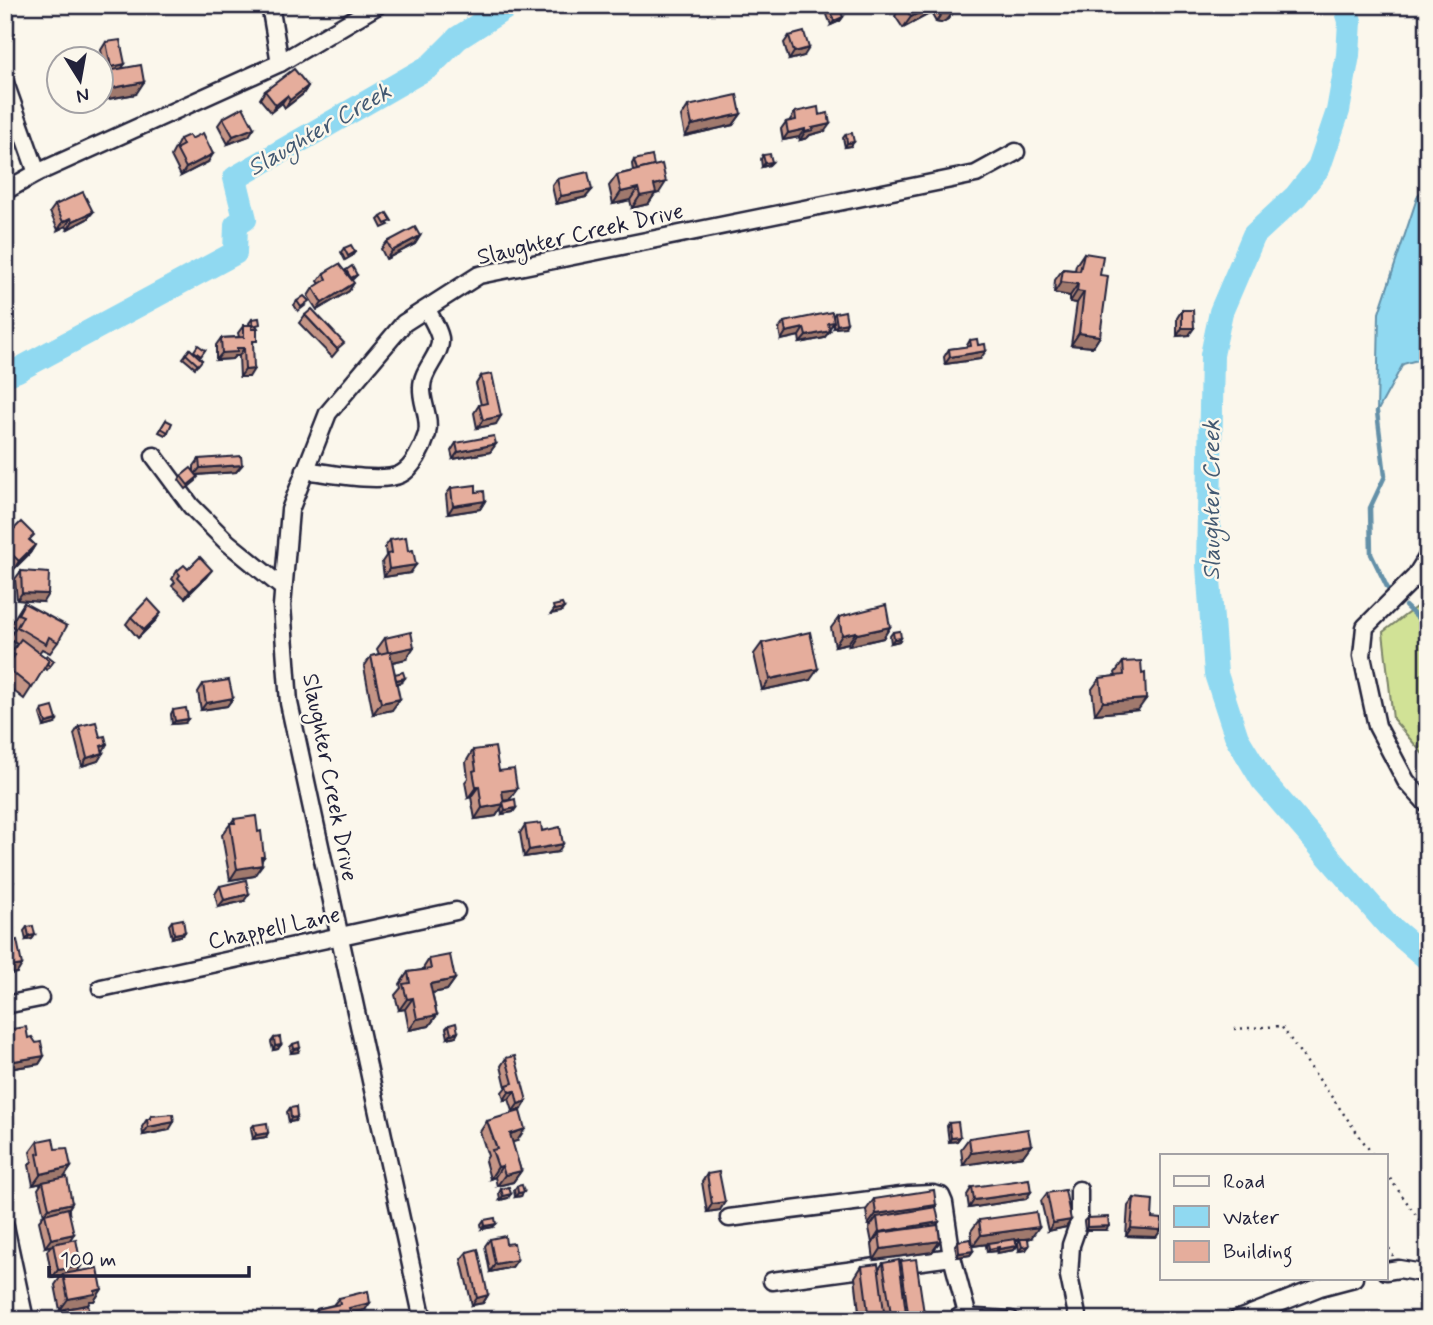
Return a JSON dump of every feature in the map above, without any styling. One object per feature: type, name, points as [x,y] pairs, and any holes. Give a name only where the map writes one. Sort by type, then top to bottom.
[{"type":"street","points":[[270,5],[280,63]]},
{"type":"street","points":[[5,191],[37,173],[280,63],[378,5]]},
{"type":"street","points":[[5,83],[37,173]]},
{"type":"street","name":"Slaughter Creek Drive","points":[[423,1320],[289,703],[283,588],[290,510],[328,414],[404,323],[479,275],[976,174],[1016,152]]},
{"type":"street","points":[[305,470],[377,478],[402,473],[409,467],[427,434],[428,420],[421,386],[425,371],[440,345],[439,334],[427,309]]},
{"type":"street","points":[[154,456],[191,506],[227,542],[283,588]]},
{"type":"street","points":[[1428,556],[1415,577],[1365,627],[1362,656],[1377,726],[1406,781],[1428,805]]},
{"type":"street","name":"Chappell Lane","points":[[101,988],[456,911]]},
{"type":"street","points":[[5,1005],[40,998]]},
{"type":"street","points":[[1078,1320],[1069,1276],[1071,1245],[1079,1222],[1079,1190]]},
{"type":"street","points":[[729,1218],[842,1203],[933,1194],[940,1196],[944,1203],[964,1317],[1011,1320]]},
{"type":"street","points":[[5,1226],[25,1320]]},
{"type":"street","points":[[772,1281],[953,1257]]},
{"type":"street","points":[[1388,1271],[1399,1269],[1428,1274]]},
{"type":"street","points":[[1236,1320],[1320,1287],[1346,1280]]},
{"type":"path","points":[[1234,1029],[1281,1027],[1372,1154]]},
{"type":"path","points":[[1388,1176],[1428,1232]]},
{"type":"green space","points":[[1428,598],[1428,760],[1393,719],[1383,632]]},
{"type":"water","points":[[1428,186],[1428,357],[1403,364],[1377,412],[1379,313],[1418,195]]},
{"type":"building","points":[[828,5],[838,5],[843,17],[834,21]]},
{"type":"building","points":[[903,5],[933,5],[911,17]]},
{"type":"building","points":[[941,5],[956,5],[956,8],[949,12]]},
{"type":"building","points":[[804,32],[809,48],[794,52],[789,36]]},
{"type":"building","points":[[120,40],[125,64],[116,66],[116,46],[107,46],[106,42]]},
{"type":"building","points":[[141,65],[144,82],[116,87],[116,69]]},
{"type":"building","points":[[294,69],[308,86],[290,100],[287,96],[276,105],[265,91]]},
{"type":"building","points":[[737,95],[741,114],[692,125],[688,106]]},
{"type":"building","points":[[243,107],[254,128],[233,136],[223,118]]},
{"type":"building","points":[[818,107],[819,115],[828,113],[830,124],[805,132],[805,129],[788,133],[786,122],[796,120],[795,112]]},
{"type":"building","points":[[203,133],[213,154],[186,168],[176,149],[183,145],[180,139],[189,135],[191,139]]},
{"type":"building","points":[[852,133],[854,142],[847,143],[846,134]]},
{"type":"building","points":[[770,154],[772,162],[765,163],[763,155]]},
{"type":"building","points":[[652,156],[654,166],[637,170],[634,160]]},
{"type":"building","points":[[662,164],[666,182],[654,185],[656,193],[640,196],[638,188],[621,192],[617,175]]},
{"type":"building","points":[[588,172],[592,190],[561,196],[557,179]]},
{"type":"building","points":[[83,192],[93,212],[73,221],[71,218],[63,222],[55,205]]},
{"type":"building","points":[[387,213],[392,221],[385,224],[381,217]]},
{"type":"building","points":[[415,227],[420,236],[392,251],[387,242]]},
{"type":"building","points":[[351,245],[355,252],[348,256],[344,248]]},
{"type":"building","points":[[1084,253],[1103,256],[1100,275],[1108,276],[1100,336],[1079,333],[1084,292],[1077,291],[1078,284],[1061,282],[1063,269],[1080,271]]},
{"type":"building","points":[[339,264],[354,283],[322,303],[313,288],[327,279],[324,273]]},
{"type":"building","points":[[352,266],[357,275],[351,278],[346,270]]},
{"type":"building","points":[[304,296],[309,301],[301,307],[297,301]]},
{"type":"building","points":[[312,309],[344,343],[337,349],[305,315]]},
{"type":"building","points":[[1182,310],[1193,310],[1194,328],[1182,328]]},
{"type":"building","points":[[845,311],[847,323],[837,325],[835,313]]},
{"type":"building","points":[[832,312],[834,322],[828,323],[830,331],[806,336],[804,328],[786,332],[784,322]]},
{"type":"building","points":[[259,318],[260,324],[253,326],[252,319]]},
{"type":"building","points":[[244,325],[252,325],[252,329],[257,329],[257,341],[253,341],[254,369],[245,370],[244,348],[237,348],[237,352],[222,353],[221,338],[244,337]]},
{"type":"building","points":[[977,339],[978,345],[985,344],[986,351],[950,357],[949,349],[971,346],[970,340]]},
{"type":"building","points":[[198,345],[205,350],[201,356],[194,351]]},
{"type":"building","points":[[190,349],[202,360],[198,365],[186,354]]},
{"type":"building","points":[[492,374],[501,416],[483,420],[479,405],[487,403],[481,376]]},
{"type":"building","points":[[166,420],[172,423],[168,432],[161,428]]},
{"type":"building","points":[[494,436],[496,444],[458,452],[456,443]]},
{"type":"building","points":[[241,456],[242,465],[200,468],[199,459]]},
{"type":"building","points":[[191,468],[198,477],[188,485],[181,476]]},
{"type":"building","points":[[476,485],[476,492],[484,491],[485,501],[453,506],[451,488]]},
{"type":"building","points":[[21,522],[34,535],[29,540],[35,545],[19,561],[5,548],[5,538]]},
{"type":"building","points":[[406,537],[408,551],[413,550],[416,565],[389,569],[387,554],[392,553],[390,540]]},
{"type":"building","points":[[200,557],[212,570],[190,591],[178,578],[180,575],[177,571],[184,565],[188,569]]},
{"type":"building","points":[[21,571],[49,573],[48,594],[22,593]]},
{"type":"building","points":[[148,599],[161,613],[144,630],[131,617]]},
{"type":"building","points":[[24,603],[67,626],[58,642],[49,637],[46,644],[17,627],[23,616],[18,614]]},
{"type":"building","points":[[562,604],[564,608],[554,610],[553,606]]},
{"type":"building","points":[[886,605],[890,627],[842,635],[839,617]]},
{"type":"building","points":[[900,631],[901,638],[894,639],[893,632]]},
{"type":"building","points":[[411,632],[414,647],[390,652],[400,699],[381,703],[371,656],[388,652],[385,638]]},
{"type":"building","points":[[810,632],[818,669],[770,679],[762,643]]},
{"type":"building","points":[[21,639],[49,660],[32,688],[6,667],[15,655],[11,653]]},
{"type":"building","points":[[47,655],[54,661],[50,666],[45,657]]},
{"type":"building","points":[[1141,661],[1142,674],[1145,673],[1146,699],[1103,702],[1100,678],[1124,675],[1123,662]]},
{"type":"building","points":[[403,672],[405,678],[396,680],[395,674]]},
{"type":"building","points":[[229,680],[233,698],[206,703],[203,684]]},
{"type":"building","points":[[53,707],[57,720],[46,723],[42,710]]},
{"type":"building","points":[[186,708],[188,719],[175,721],[173,710]]},
{"type":"building","points":[[96,722],[100,737],[105,736],[107,744],[101,746],[103,753],[87,758],[79,726]]},
{"type":"building","points":[[495,747],[499,771],[514,769],[517,789],[502,791],[504,804],[482,808],[479,786],[476,787],[473,771],[476,770],[473,750]]},
{"type":"building","points":[[515,799],[516,808],[505,810],[503,802]]},
{"type":"building","points":[[256,816],[258,832],[261,831],[264,857],[261,857],[262,865],[237,869],[230,823],[235,823],[234,819]]},
{"type":"building","points":[[541,823],[542,831],[560,827],[563,844],[529,850],[525,825]]},
{"type":"building","points":[[11,872],[13,883],[7,885],[9,892],[5,893],[5,873]]},
{"type":"building","points":[[246,880],[249,894],[224,900],[220,886]]},
{"type":"building","points":[[8,908],[13,930],[5,932],[5,909]]},
{"type":"building","points":[[183,919],[185,932],[174,934],[172,921]]},
{"type":"building","points":[[33,926],[35,935],[29,936],[27,927]]},
{"type":"building","points":[[17,940],[22,965],[5,968],[5,943]]},
{"type":"building","points":[[450,955],[455,979],[430,984],[437,1015],[417,1019],[413,998],[407,999],[403,984],[410,983],[408,972],[431,969],[429,959]]},
{"type":"building","points":[[456,1023],[458,1032],[451,1034],[449,1025]]},
{"type":"building","points":[[26,1027],[28,1038],[32,1037],[36,1043],[41,1042],[44,1056],[14,1061],[10,1042],[13,1041],[11,1029]]},
{"type":"building","points":[[280,1037],[281,1045],[275,1046],[274,1038]]},
{"type":"building","points":[[299,1042],[300,1048],[294,1049],[293,1044]]},
{"type":"building","points":[[515,1056],[527,1101],[518,1104],[515,1091],[509,1092],[507,1085],[513,1083],[506,1058]]},
{"type":"building","points":[[296,1107],[297,1117],[291,1118],[290,1108]]},
{"type":"building","points":[[520,1111],[525,1129],[510,1134],[521,1171],[505,1175],[502,1166],[498,1167],[492,1150],[497,1149],[487,1121]]},
{"type":"building","points":[[173,1114],[174,1122],[148,1127],[147,1119],[151,1119],[151,1116]]},
{"type":"building","points":[[958,1122],[960,1137],[951,1138],[949,1123]]},
{"type":"building","points":[[267,1123],[268,1133],[256,1135],[254,1125]]},
{"type":"building","points":[[1028,1129],[1031,1145],[971,1153],[969,1138]]},
{"type":"building","points":[[53,1138],[55,1149],[67,1148],[71,1167],[41,1174],[37,1154],[40,1153],[38,1141]]},
{"type":"building","points":[[719,1172],[725,1202],[712,1204],[707,1174]]},
{"type":"building","points":[[67,1177],[72,1203],[49,1208],[43,1182]]},
{"type":"building","points":[[1029,1179],[1031,1192],[974,1200],[972,1187]]},
{"type":"building","points":[[522,1185],[524,1192],[518,1193],[517,1186]]},
{"type":"building","points":[[509,1187],[511,1194],[503,1196],[501,1189]]},
{"type":"building","points":[[934,1190],[936,1205],[876,1214],[874,1199]]},
{"type":"building","points":[[1065,1190],[1071,1220],[1053,1223],[1047,1193]]},
{"type":"building","points":[[1134,1198],[1153,1200],[1152,1218],[1160,1219],[1160,1230],[1131,1228]]},
{"type":"building","points":[[936,1207],[939,1222],[879,1232],[877,1217]]},
{"type":"building","points":[[68,1208],[74,1234],[51,1239],[45,1214]]},
{"type":"building","points":[[1036,1212],[1039,1227],[981,1235],[979,1220]]},
{"type":"building","points":[[1108,1217],[1109,1226],[1087,1227],[1087,1218]]},
{"type":"building","points":[[495,1218],[496,1224],[485,1226],[484,1220]]},
{"type":"building","points":[[938,1225],[940,1241],[881,1249],[879,1233]]},
{"type":"building","points":[[505,1236],[506,1244],[514,1243],[517,1260],[495,1264],[490,1239]]},
{"type":"building","points":[[76,1239],[81,1266],[58,1270],[53,1244]]},
{"type":"building","points":[[971,1239],[973,1251],[959,1253],[958,1241]]},
{"type":"building","points":[[1015,1239],[1017,1246],[989,1249],[988,1243]]},
{"type":"building","points":[[1020,1239],[1028,1239],[1029,1246],[1022,1247]]},
{"type":"building","points":[[478,1249],[488,1295],[477,1298],[467,1252]]},
{"type":"building","points":[[916,1259],[925,1320],[909,1320],[901,1261]]},
{"type":"building","points":[[899,1260],[907,1320],[892,1320],[883,1263]]},
{"type":"building","points":[[878,1264],[885,1320],[869,1320],[862,1266]]},
{"type":"building","points":[[98,1268],[102,1289],[95,1291],[95,1294],[68,1299],[63,1274]]},
{"type":"building","points":[[368,1291],[370,1303],[349,1308],[350,1312],[319,1319],[317,1309],[340,1304],[339,1298]]},
{"type":"building","points":[[88,1305],[91,1320],[67,1320],[65,1309]]},
{"type":"waterway","name":"Slaughter Creek","points":[[5,375],[235,253],[236,225],[245,219],[235,178],[430,66],[458,38],[510,5]]},
{"type":"waterway","name":"Slaughter Creek","points":[[1345,5],[1350,21],[1348,55],[1338,111],[1319,167],[1296,196],[1254,235],[1221,312],[1212,355],[1208,566],[1216,674],[1237,738],[1263,781],[1387,924],[1428,959]]},
{"type":"waterway","points":[[1377,412],[1385,476],[1370,508],[1371,554],[1388,589]]},
{"type":"waterway","points":[[1405,606],[1428,628]]}]
